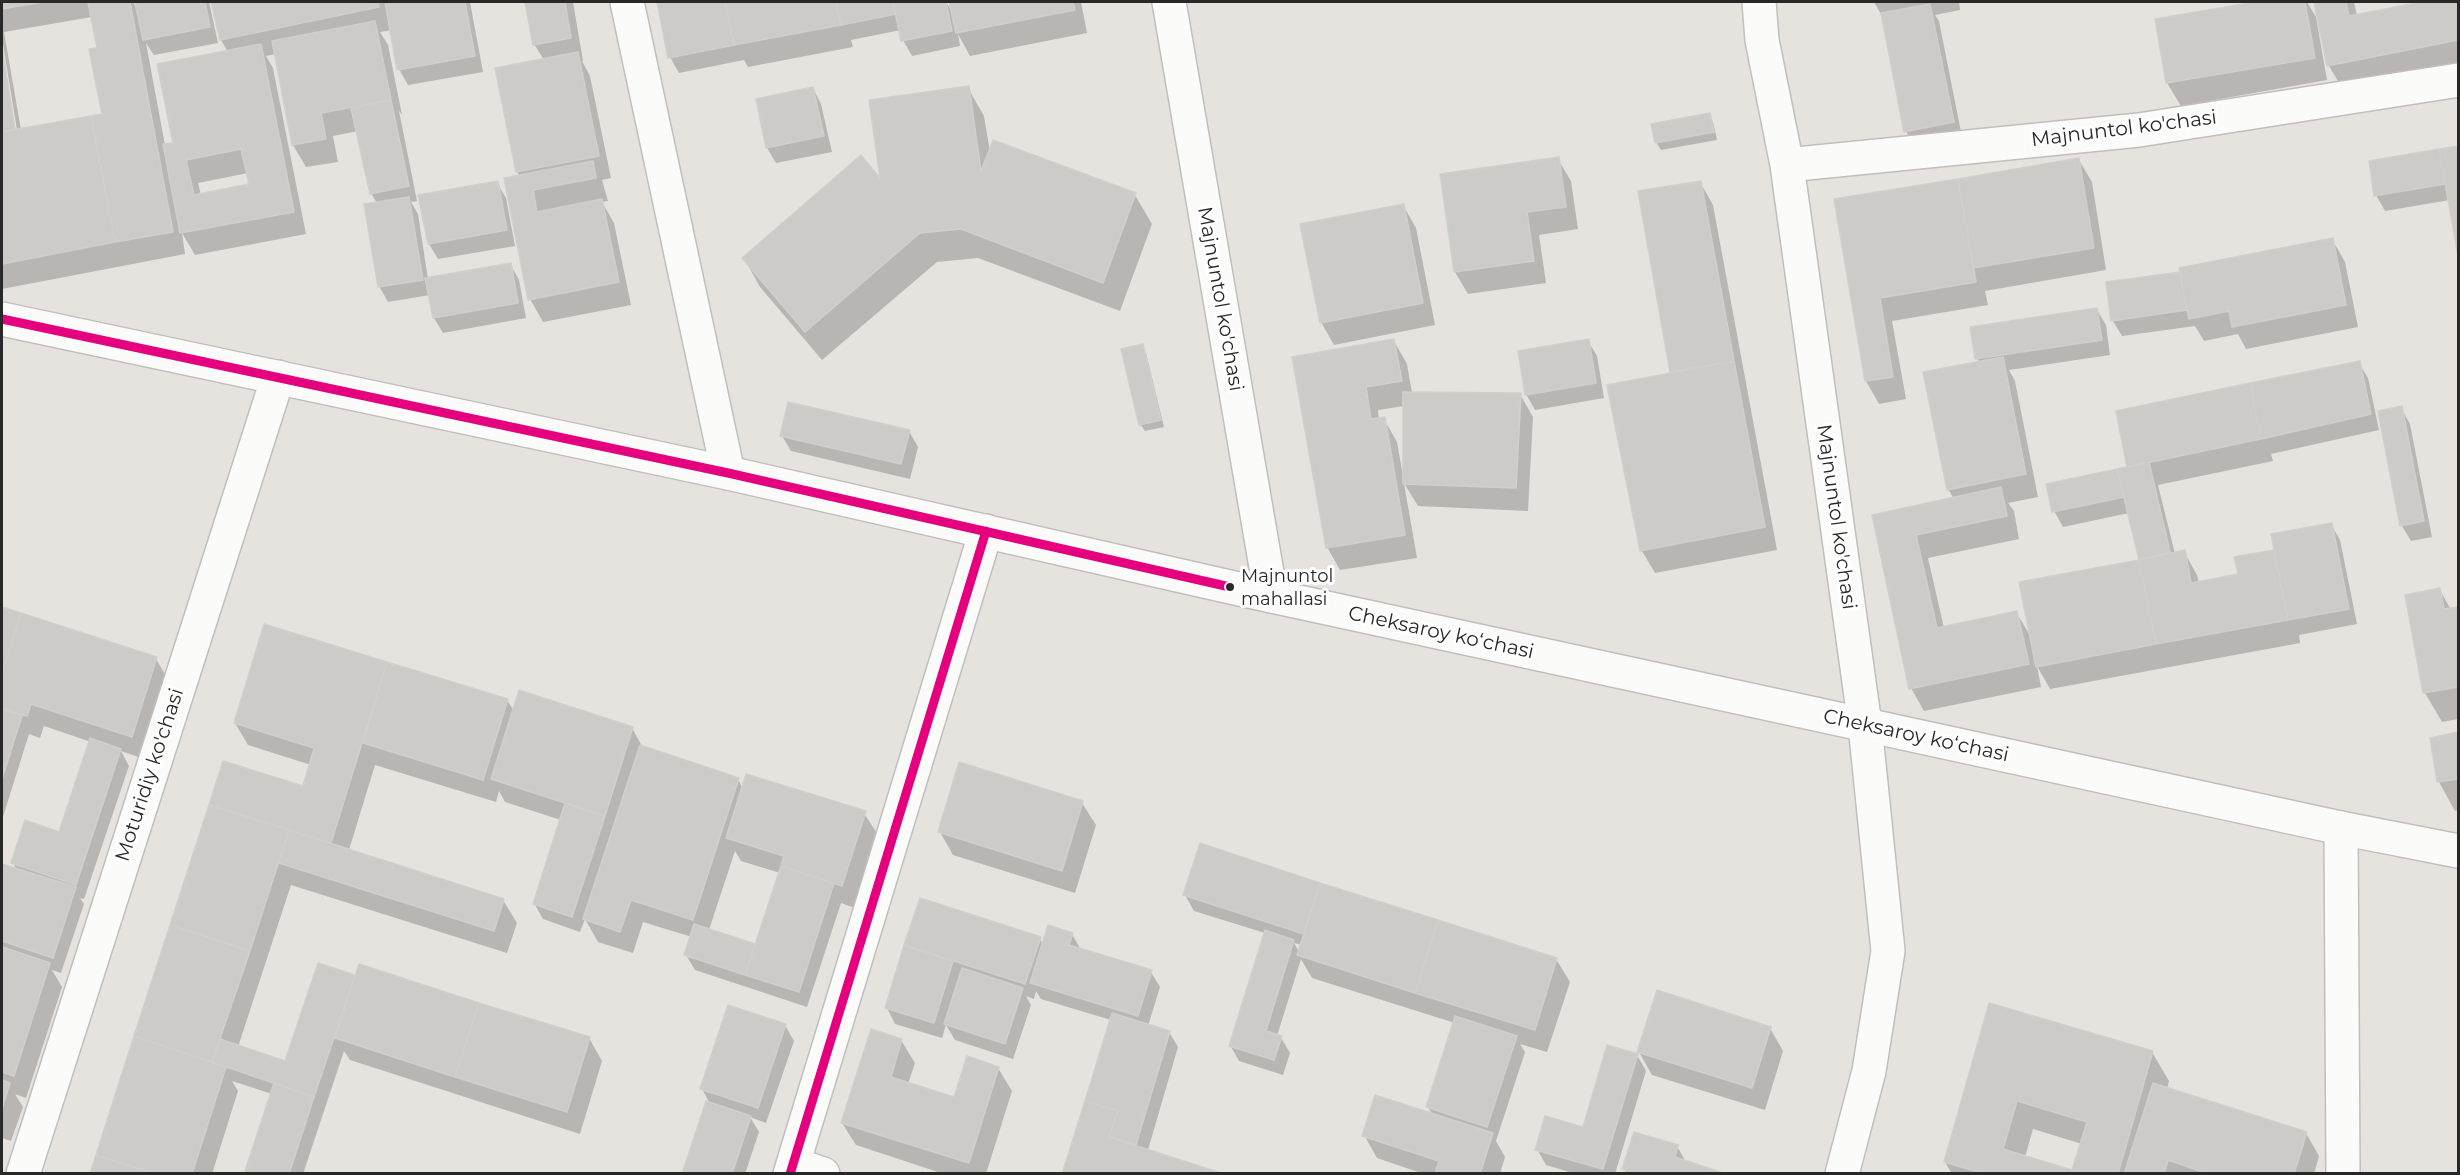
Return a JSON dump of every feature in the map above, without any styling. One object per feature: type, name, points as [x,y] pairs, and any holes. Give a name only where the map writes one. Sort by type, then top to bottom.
[{"type":"street","points":[[627,2],[728,473]]},
{"type":"street","name":"Majnuntol ko'chasi","points":[[1169,2],[1271,596]]},
{"type":"street","name":"Majnuntol ko'chasi","points":[[1759,2],[1762,40],[1788,165],[1865,725],[1888,951],[1869,1071],[1842,1173]]},
{"type":"street","name":"Majnuntol ko'chasi","points":[[1788,165],[2139,130],[2458,80]]},
{"type":"street","name":"Cheksaroy koʻchasi","points":[[2,319],[728,473],[1271,596],[2341,828],[2458,851]]},
{"type":"street","name":"Moturidiy ko'chasi","points":[[23,1173],[278,377]]},
{"type":"street","points":[[802,1170],[986,531]]},
{"type":"street","points":[[2341,828],[2343,1173]]},
{"type":"building","points":[[2,2],[43,2],[2,9]]},
{"type":"building","points":[[88,2],[130,2],[173,232],[115,242],[91,116],[102,114],[89,49],[97,48]]},
{"type":"building","points":[[135,2],[205,2],[210,27],[143,40]]},
{"type":"building","points":[[211,2],[378,2],[379,7],[220,40]]},
{"type":"building","points":[[385,2],[465,2],[475,56],[397,70]]},
{"type":"building","points":[[525,2],[565,2],[571,38],[533,45]]},
{"type":"building","points":[[657,2],[725,2],[734,45],[668,58]]},
{"type":"building","points":[[725,2],[836,2],[841,25],[734,45]]},
{"type":"building","points":[[836,2],[893,2],[896,14],[841,25]]},
{"type":"building","points":[[893,2],[946,2],[952,31],[901,41]]},
{"type":"building","points":[[949,2],[1073,2],[1075,10],[956,33]]},
{"type":"building","points":[[2255,2],[2305,2],[2315,58],[2166,83],[2155,19]]},
{"type":"building","points":[[2314,2],[2346,2],[2349,16],[2416,2],[2458,2],[2458,40],[2327,66]]},
{"type":"building","points":[[1930,4],[1954,122],[1904,132],[1881,13]]},
{"type":"building","points":[[375,21],[391,100],[321,113],[326,139],[292,145],[272,41]]},
{"type":"building","points":[[261,44],[294,212],[180,233],[163,144],[173,143],[157,64]],"holes":[[[241,149],[249,184],[194,195],[186,160]]]},
{"type":"building","points":[[2,47],[15,129],[2,132]]},
{"type":"building","points":[[578,52],[599,156],[516,172],[495,68]]},
{"type":"building","points":[[969,86],[981,171],[993,140],[1136,193],[1103,283],[961,229],[920,233],[805,332],[742,258],[861,155],[880,178],[869,100]]},
{"type":"building","points":[[813,87],[824,136],[766,148],[756,99]]},
{"type":"building","points":[[391,100],[409,186],[370,194],[351,108]]},
{"type":"building","points":[[1710,113],[1714,132],[1655,143],[1651,124]]},
{"type":"building","points":[[91,116],[115,242],[2,264],[2,132]]},
{"type":"building","points":[[2458,146],[2458,256],[2439,149]]},
{"type":"building","points":[[2439,149],[2445,184],[2374,196],[2369,161]]},
{"type":"building","points":[[1559,157],[1566,207],[1527,212],[1534,261],[1454,272],[1440,174]]},
{"type":"building","points":[[2079,158],[2094,248],[1973,268],[1958,179]]},
{"type":"building","points":[[593,161],[596,178],[533,190],[537,212],[602,199],[619,282],[528,300],[504,178]]},
{"type":"building","points":[[1958,179],[1976,282],[1880,298],[1893,377],[1865,381],[1834,199]]},
{"type":"building","points":[[498,181],[507,230],[428,244],[418,195]]},
{"type":"building","points":[[1701,181],[1734,361],[1670,372],[1638,191]]},
{"type":"building","points":[[409,197],[423,280],[378,287],[364,204]]},
{"type":"building","points":[[1404,204],[1423,303],[1320,323],[1300,224]]},
{"type":"building","points":[[2333,238],[2346,305],[2232,327],[2229,311],[2189,319],[2179,268]]},
{"type":"building","points":[[511,263],[518,303],[433,318],[425,278]]},
{"type":"building","points":[[2180,272],[2187,310],[2111,321],[2106,282]]},
{"type":"building","points":[[2097,308],[2102,340],[1975,359],[1970,327]]},
{"type":"building","points":[[1394,339],[1402,381],[1366,387],[1371,419],[1385,417],[1405,535],[1326,548],[1292,357]]},
{"type":"building","points":[[1589,339],[1596,383],[1525,395],[1518,351]]},
{"type":"building","points":[[1143,344],[1161,420],[1139,425],[1121,349]]},
{"type":"building","points":[[2003,357],[2026,474],[1947,490],[1923,372]]},
{"type":"building","points":[[1734,361],[1765,527],[1640,551],[1607,385]]},
{"type":"building","points":[[2360,361],[2371,414],[2261,439],[2250,383]]},
{"type":"building","points":[[2250,383],[2261,439],[2127,467],[2116,411]]},
{"type":"building","points":[[1403,392],[1521,393],[1516,488],[1403,484]]},
{"type":"building","points":[[788,402],[910,430],[901,464],[780,436]]},
{"type":"building","points":[[2402,406],[2424,521],[2400,526],[2378,411]]},
{"type":"building","points":[[2149,462],[2170,552],[2139,560],[2117,469]]},
{"type":"building","points":[[2117,469],[2124,497],[2052,512],[2046,484]]},
{"type":"building","points":[[2001,487],[2007,516],[1916,535],[1937,628],[2017,611],[2029,664],[1909,689],[1872,515]]},
{"type":"building","points":[[2332,523],[2349,609],[2288,620],[2271,534]]},
{"type":"building","points":[[2185,550],[2191,583],[2238,574],[2234,557],[2274,550],[2288,620],[2156,644],[2139,560]]},
{"type":"building","points":[[2139,560],[2156,644],[2036,667],[2019,582]]},
{"type":"building","points":[[2440,588],[2444,609],[2458,607],[2458,687],[2423,693],[2405,595]]},
{"type":"building","points":[[2,607],[21,613],[2,674]]},
{"type":"building","points":[[21,613],[157,657],[132,737],[31,704],[27,716],[2,708],[2,674]]},
{"type":"building","points":[[264,624],[387,662],[331,843],[209,805],[223,761],[303,786],[314,748],[234,723]]},
{"type":"building","points":[[387,662],[508,699],[483,780],[363,743]]},
{"type":"building","points":[[519,690],[633,727],[605,816],[491,779]]},
{"type":"building","points":[[2,709],[22,716],[2,779]]},
{"type":"building","points":[[2458,732],[2458,779],[2437,782],[2430,738]]},
{"type":"building","points":[[90,738],[121,749],[76,885],[11,863],[25,820],[59,832]]},
{"type":"building","points":[[640,745],[739,778],[693,920],[631,900],[620,932],[583,919]]},
{"type":"building","points":[[959,762],[1083,801],[1062,871],[938,832]]},
{"type":"building","points":[[746,774],[866,811],[842,886],[781,866],[784,856],[726,838]]},
{"type":"building","points":[[565,803],[605,816],[572,917],[533,904]]},
{"type":"building","points":[[209,805],[289,830],[250,951],[170,925]]},
{"type":"building","points":[[289,830],[504,899],[494,931],[279,863]]},
{"type":"building","points":[[1200,843],[1320,883],[1304,934],[1183,895]]},
{"type":"building","points":[[2,864],[76,887],[53,958],[2,941]]},
{"type":"building","points":[[781,866],[834,883],[799,992],[745,975]]},
{"type":"building","points":[[1320,883],[1438,920],[1415,993],[1297,955]]},
{"type":"building","points":[[920,898],[1041,937],[1025,984],[904,945]]},
{"type":"building","points":[[1438,920],[1557,958],[1535,1030],[1415,993]]},
{"type":"building","points":[[694,924],[755,944],[745,975],[684,955]]},
{"type":"building","points":[[170,925],[250,951],[212,1062],[134,1036]]},
{"type":"building","points":[[1048,925],[1073,933],[1069,945],[1152,970],[1138,1016],[1030,983]]},
{"type":"building","points":[[1265,930],[1294,940],[1266,1031],[1282,1036],[1274,1060],[1229,1046]]},
{"type":"building","points":[[904,945],[953,961],[934,1023],[885,1008]]},
{"type":"building","points":[[2,947],[50,963],[14,1076],[2,1072]]},
{"type":"building","points":[[318,963],[355,975],[314,1097],[212,1062],[220,1039],[285,1061]]},
{"type":"building","points":[[359,964],[479,1003],[455,1077],[335,1038]]},
{"type":"building","points":[[962,968],[1023,988],[1005,1044],[944,1024]]},
{"type":"building","points":[[1657,990],[1771,1027],[1752,1088],[1637,1052]]},
{"type":"building","points":[[479,1003],[590,1037],[567,1112],[455,1077]]},
{"type":"building","points":[[1989,1003],[2153,1051],[2118,1174],[1985,1174],[1944,1162]],"holes":[[[2017,1101],[2087,1122],[2072,1170],[2003,1149]]]},
{"type":"building","points":[[728,1005],[786,1024],[758,1108],[700,1089]]},
{"type":"building","points":[[1112,1013],[1170,1031],[1136,1145],[1109,1137],[1118,1111],[1085,1101]]},
{"type":"building","points":[[1455,1016],[1517,1036],[1487,1127],[1426,1107]]},
{"type":"building","points":[[871,1029],[902,1039],[891,1077],[954,1097],[967,1056],[999,1067],[969,1163],[841,1123]]},
{"type":"building","points":[[134,1036],[226,1067],[192,1174],[155,1174],[96,1155]]},
{"type":"building","points":[[1607,1045],[1638,1054],[1603,1169],[1535,1150],[1545,1116],[1583,1127]]},
{"type":"building","points":[[2,1080],[10,1083],[2,1109]]},
{"type":"building","points":[[274,1083],[314,1097],[289,1174],[244,1174]]},
{"type":"building","points":[[2153,1083],[2307,1132],[2294,1174],[2209,1174],[2168,1160],[2164,1174],[2124,1174]]},
{"type":"building","points":[[1375,1095],[1493,1133],[1480,1174],[1435,1174],[1439,1161],[1362,1136]]},
{"type":"building","points":[[706,1101],[751,1116],[732,1174],[682,1174]]},
{"type":"building","points":[[1085,1101],[1118,1111],[1109,1137],[1224,1174],[1062,1174]]},
{"type":"building","points":[[1634,1132],[1678,1145],[1675,1157],[1726,1174],[1638,1174],[1622,1169]]},
{"type":"building","points":[[96,1155],[155,1174],[90,1174]]},
{"type":"transit line","points":[[2,319],[728,473],[1230,587]]},
{"type":"transit line","points":[[790,1174],[986,531]]},
{"type":"place","name":"Majnuntol mahallasi","points":[[1230,587]]}]
